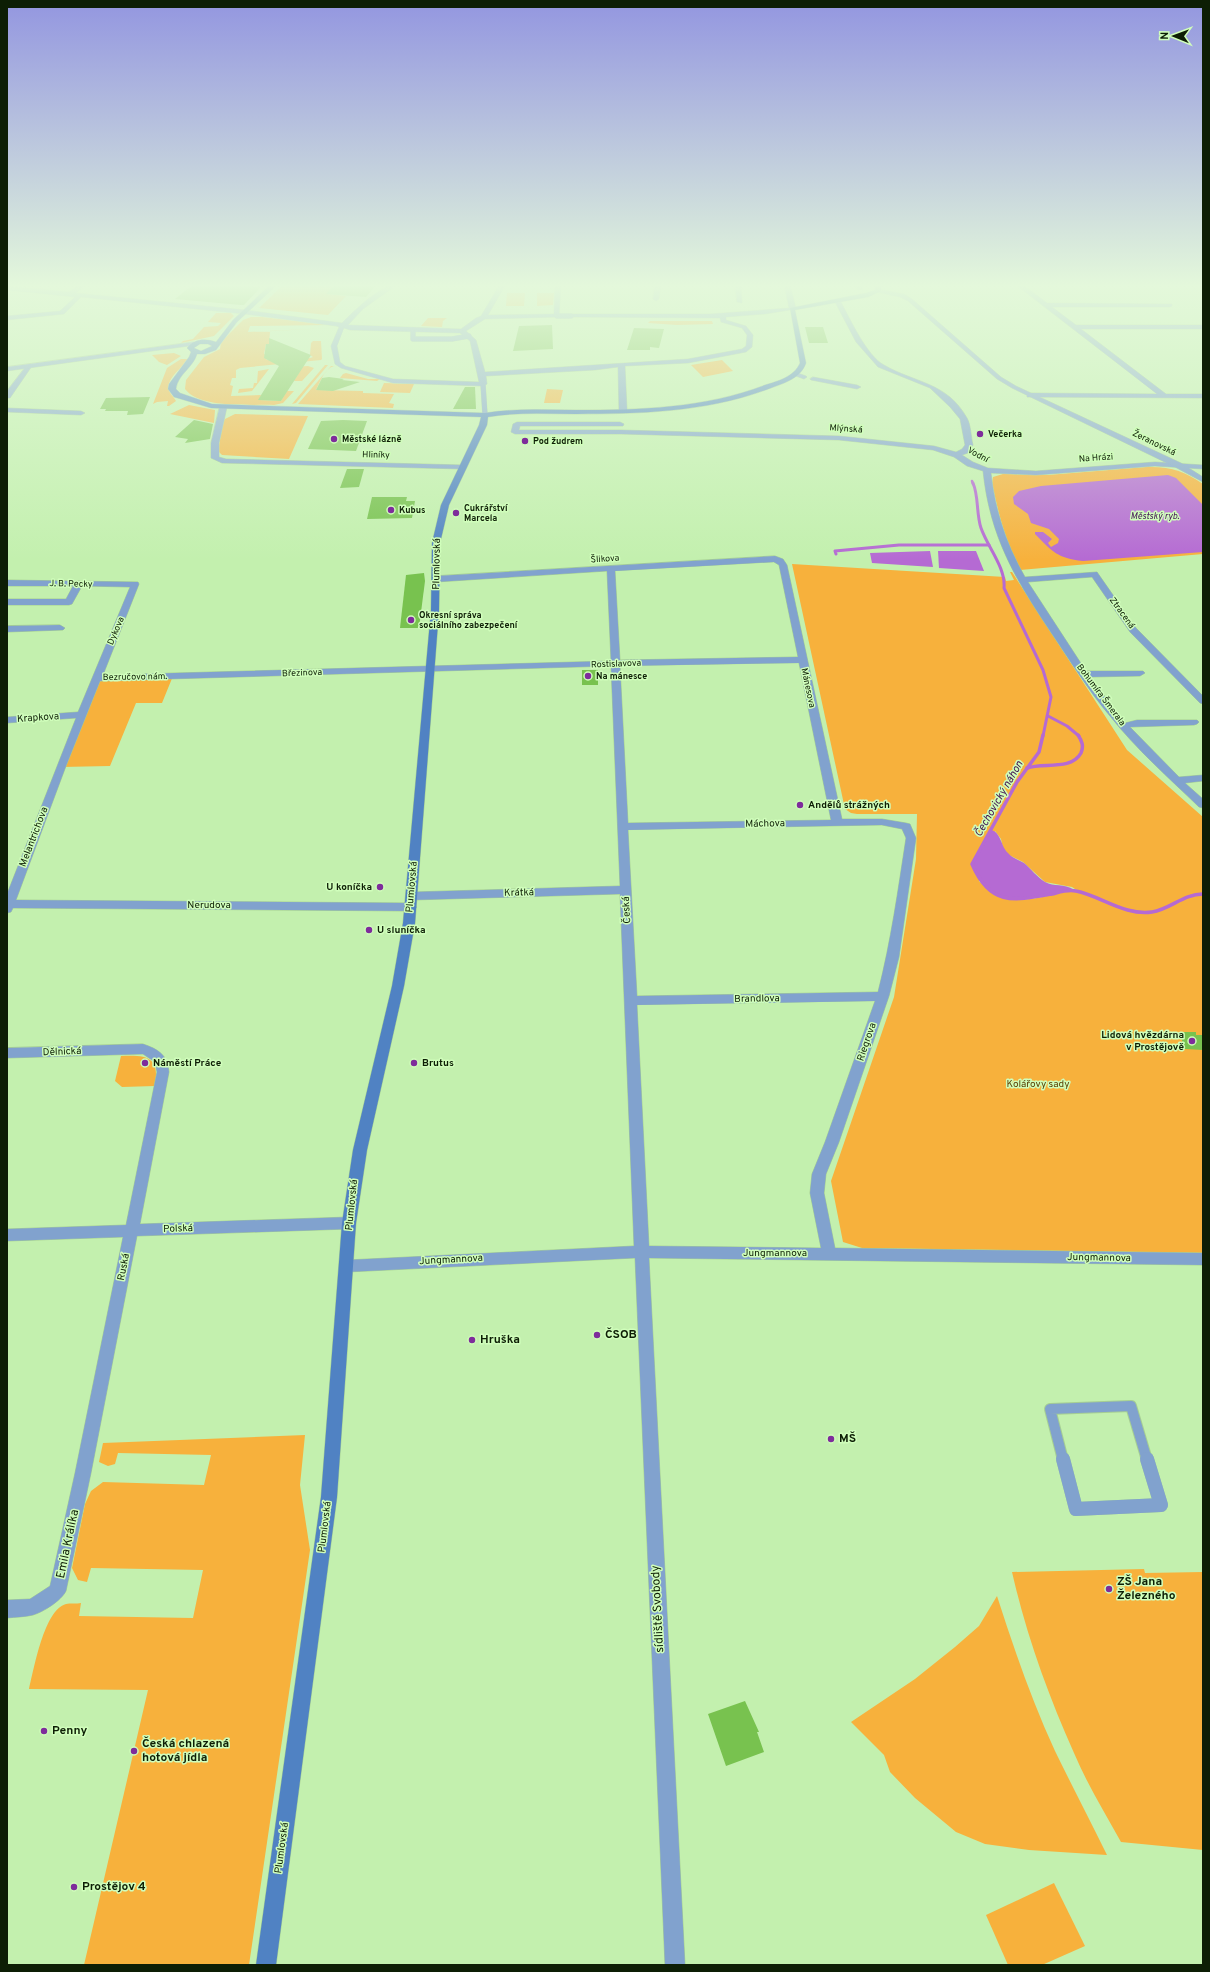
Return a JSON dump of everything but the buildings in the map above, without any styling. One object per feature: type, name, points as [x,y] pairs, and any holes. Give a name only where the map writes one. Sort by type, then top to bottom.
[{"type":"main road","points":[[179,376],[172,385],[174,392],[184,398],[204,404],[223,407],[485,415],[506,411],[621,411],[689,405],[727,399],[766,388],[791,376]]},
{"type":"main road","points":[[184,398],[181,386],[188,376]]},
{"type":"main road","name":"Plumlovská","points":[[266,1965],[324,1541],[334,1442],[350,1223],[360,1150],[403,964],[411,901],[431,669],[436,579],[436,543],[439,522],[445,504],[483,425],[485,415]]},
{"type":"street","points":[[7,396],[22,376]]},
{"type":"street","points":[[376,376],[399,381],[483,384]]},
{"type":"street","points":[[482,376],[485,415]]},
{"type":"street","points":[[621,376],[621,428]]},
{"type":"street","name":"Vodní","points":[[904,376],[932,388],[946,398],[964,419],[968,436],[968,448],[957,455],[970,464],[987,470],[995,521],[1003,546],[1016,571]]},
{"type":"street","name":"Žeranovská","points":[[997,376],[1030,394],[1178,465]]},
{"type":"street","points":[[1139,376],[1165,396]]},
{"type":"street","points":[[813,379],[857,387]]},
{"type":"street","points":[[1030,394],[1203,396]]},
{"type":"street","name":"Hliníky","points":[[223,407],[215,443],[215,458],[225,462],[463,467]]},
{"type":"street","points":[[7,410],[81,412]]},
{"type":"street","name":"Mlýnská","points":[[504,432],[621,428],[855,439],[934,448],[957,455]]},
{"type":"street","name":"Na Hrázi","points":[[987,470],[1030,473],[1155,464],[1178,465],[1203,480]]},
{"type":"street","points":[[1178,465],[1203,467]]},
{"type":"street","name":"Šlikova","points":[[436,579],[775,559]]},
{"type":"street","name":"Mánesova","points":[[775,559],[780,561],[783,565],[837,822]]},
{"type":"street","name":"Česká","points":[[611,569],[641,1252]]},
{"type":"street","name":"Bohumíra Šmerala","points":[[1016,571],[1084,674],[1123,726],[1203,805]]},
{"type":"street","name":"Ztracená","points":[[1022,580],[1094,574],[1133,630],[1203,701]]},
{"type":"street","name":"J. B. Pecky","points":[[7,583],[135,584]]},
{"type":"street","points":[[7,602],[69,602],[79,584]]},
{"type":"street","name":"Dykova","points":[[81,715],[135,584]]},
{"type":"street","points":[[7,629],[60,628]]},
{"type":"street","name":"Rostislavova","points":[[431,669],[802,660]]},
{"type":"street","name":"Březinova","points":[[173,676],[431,669]]},
{"type":"street","points":[[1084,674],[1140,673]]},
{"type":"street","name":"Bezručovo nám.","points":[[96,678],[173,676]]},
{"type":"street","name":"Krapkova","points":[[7,720],[81,715]]},
{"type":"street","name":"Melantrichova","points":[[8,906],[81,715]]},
{"type":"street","points":[[1123,726],[1137,723],[1194,722]]},
{"type":"street","points":[[1177,780],[1203,778]]},
{"type":"street","name":"Máchova","points":[[623,827],[837,822],[882,822],[906,826]]},
{"type":"street","name":"Riegrova","points":[[829,1254],[817,1193],[819,1174],[883,996],[893,957],[911,838],[906,826]]},
{"type":"street","name":"Krátká","points":[[411,901],[626,890]]},
{"type":"street","name":"Nerudova","points":[[8,906],[411,901]]},
{"type":"street","name":"Brandlova","points":[[631,1001],[883,996]]},
{"type":"street","name":"Dělnická","points":[[7,1053],[143,1049],[158,1055],[163,1063],[159,1091]]},
{"type":"street","name":"Ruská","points":[[89,1443],[159,1091]]},
{"type":"street","name":"Polská","points":[[7,1235],[350,1223]]},
{"type":"street","name":"Jungmannova","points":[[347,1266],[641,1252],[1203,1259]]},
{"type":"street","name":"sídliště Svobody","points":[[641,1252],[675,1965]]},
{"type":"street","points":[[1131,1406],[1161,1505],[1076,1509],[1050,1409],[1131,1406]]},
{"type":"street","name":"Emila Králíka","points":[[7,1609],[32,1607],[57,1592],[89,1443]]},
{"type":"green space","points":[[164,376],[173,376],[170,381],[169,390],[176,401],[169,406],[167,406],[168,401],[153,404]]},
{"type":"green space","points":[[189,376],[236,376],[236,378],[232,378],[230,385],[233,386],[231,396],[261,395],[259,400],[281,401],[287,391],[294,391],[283,403],[274,405],[214,403],[202,400],[192,395],[185,389],[186,380]]},
{"type":"green space","points":[[258,376],[264,376],[252,391],[238,393],[239,389],[253,388],[254,383],[257,383]]},
{"type":"green space","points":[[297,376],[307,376],[302,381],[294,381]]},
{"type":"green space","points":[[316,376],[319,376],[296,403],[292,404]]},
{"type":"green space","points":[[322,376],[316,390],[363,391],[363,393],[394,394],[389,403],[394,404],[393,408],[298,404]]},
{"type":"green space","points":[[341,376],[357,376],[368,379],[380,379],[377,381],[340,378]]},
{"type":"green space","points":[[384,383],[414,384],[410,393],[380,392]]},
{"type":"green space","points":[[547,389],[563,390],[560,403],[544,403]]},
{"type":"green space","points":[[189,405],[215,410],[214,423],[170,414]]},
{"type":"green space","points":[[235,414],[308,416],[289,459],[222,455],[218,451],[223,422],[225,419]]},
{"type":"green space","name":"Městský ryb.","points":[[1162,467],[1176,470],[1203,484],[1203,554],[1020,570],[1006,538],[992,483],[993,477],[1003,474],[1048,475]]},
{"type":"green space","name":"Kolářovy sady","points":[[792,564],[1005,577],[1006,581],[1014,580],[1010,572],[1012,572],[1127,750],[1203,817],[1203,1253],[862,1248],[843,1242],[831,1181],[894,997],[916,859],[917,814],[857,814],[851,813],[845,809]],"holes":[[[995,831],[1001,839],[1003,848],[1009,855],[1023,862],[1045,882],[1072,887],[1078,891],[1074,890],[1024,900],[1000,897],[989,891],[979,881]]]},
{"type":"green space","points":[[173,676],[162,703],[136,703],[110,766],[61,767],[96,678]]},
{"type":"green space","points":[[121,1056],[138,1056],[149,1059],[153,1063],[155,1069],[155,1086],[122,1087],[115,1081]]},
{"type":"green space","points":[[305,1435],[300,1485],[310,1550],[249,1965],[84,1965],[148,1690],[29,1689],[34,1668],[46,1628],[58,1609],[66,1604],[81,1603],[79,1616],[193,1618],[203,1570],[91,1568],[87,1582],[78,1580],[72,1568],[85,1504],[91,1491],[103,1482],[204,1485],[211,1455],[118,1453],[115,1464],[108,1466],[99,1462],[103,1443]]},
{"type":"green space","points":[[1144,1569],[1145,1573],[1203,1572],[1203,1850],[1121,1842],[1085,1776],[1055,1709],[1038,1664],[1012,1572]]},
{"type":"green space","points":[[997,1596],[1024,1675],[1055,1751],[1107,1855],[1029,1850],[985,1844],[956,1832],[915,1798],[890,1772],[884,1755],[851,1722],[915,1679],[955,1647],[979,1626]]},
{"type":"green space","points":[[1054,1883],[1085,1946],[1042,1965],[1008,1965],[986,1915]]},
{"type":"water","name":"Městský ryb.","points":[[1168,475],[1176,478],[1203,505],[1203,552],[1083,561],[1074,560],[1061,556],[1051,550],[1035,534],[1035,532],[1043,532],[1052,539],[1048,543],[1051,547],[1058,543],[1059,539],[1049,529],[1031,523],[1028,514],[1014,504],[1013,497],[1019,491],[1041,486]]},
{"type":"water","points":[[930,551],[933,567],[872,563],[870,553]]},
{"type":"water","points":[[938,551],[976,551],[984,571],[939,568]]},
{"type":"water","points":[[991,830],[997,834],[1010,855],[1024,863],[1042,880],[1048,883],[1067,886],[1074,890],[1029,899],[1014,900],[1001,897],[989,891],[980,881],[972,864]]},
{"type":"waterway","name":"Čechovický náhon","points":[[973,483],[976,494],[978,517],[988,545]]},
{"type":"waterway","points":[[836,554],[835,551],[899,545],[988,545]]},
{"type":"waterway","name":"Čechovický náhon","points":[[988,545],[1002,573],[1004,588],[1043,670],[1051,697],[1043,736]]},
{"type":"waterway","points":[[1048,716],[1067,726],[1078,735]]},
{"type":"waterway","name":"Čechovický náhon","points":[[1027,768],[1039,752],[1043,735]]},
{"type":"waterway","points":[[1027,768],[1064,764],[1076,759],[1081,753],[1082,748],[1078,735]]},
{"type":"waterway","name":"Čechovický náhon","points":[[1027,768],[1017,782],[972,864],[979,878],[995,894],[1014,899],[1073,890],[1132,911],[1142,912],[1159,910],[1189,896],[1203,894]]},
{"type":"place","name":"Večerka","points":[[980,434]]},
{"type":"place","name":"Městské lázně","points":[[334,439]]},
{"type":"place","name":"Pod žudrem","points":[[525,441]]},
{"type":"place","name":"Kubus","points":[[391,510]]},
{"type":"place","name":"Cukrářství Marcela","points":[[456,513]]},
{"type":"place","name":"Okresní správa sociálního zabezpečení","points":[[411,620]]},
{"type":"place","name":"Na mánesce","points":[[588,676]]},
{"type":"place","name":"Andělů strážných","points":[[800,805]]},
{"type":"place","name":"U koníčka","points":[[380,887]]},
{"type":"place","name":"U sluníčka","points":[[369,930]]},
{"type":"place","name":"Lidová hvězdárna v Prostějově","points":[[1192,1041]]},
{"type":"place","name":"Náměstí Práce","points":[[145,1063]]},
{"type":"place","name":"Brutus","points":[[414,1063]]},
{"type":"place","name":"ČSOB","points":[[597,1335]]},
{"type":"place","name":"Hruška","points":[[472,1340]]},
{"type":"place","name":"MŠ","points":[[831,1439]]},
{"type":"place","name":"ZŠ Jana Železného","points":[[1109,1589]]},
{"type":"place","name":"Penny","points":[[44,1731]]},
{"type":"place","name":"Česká chlazená hotová jídla","points":[[134,1751]]},
{"type":"place","name":"Prostějov 4","points":[[74,1887]]}]
